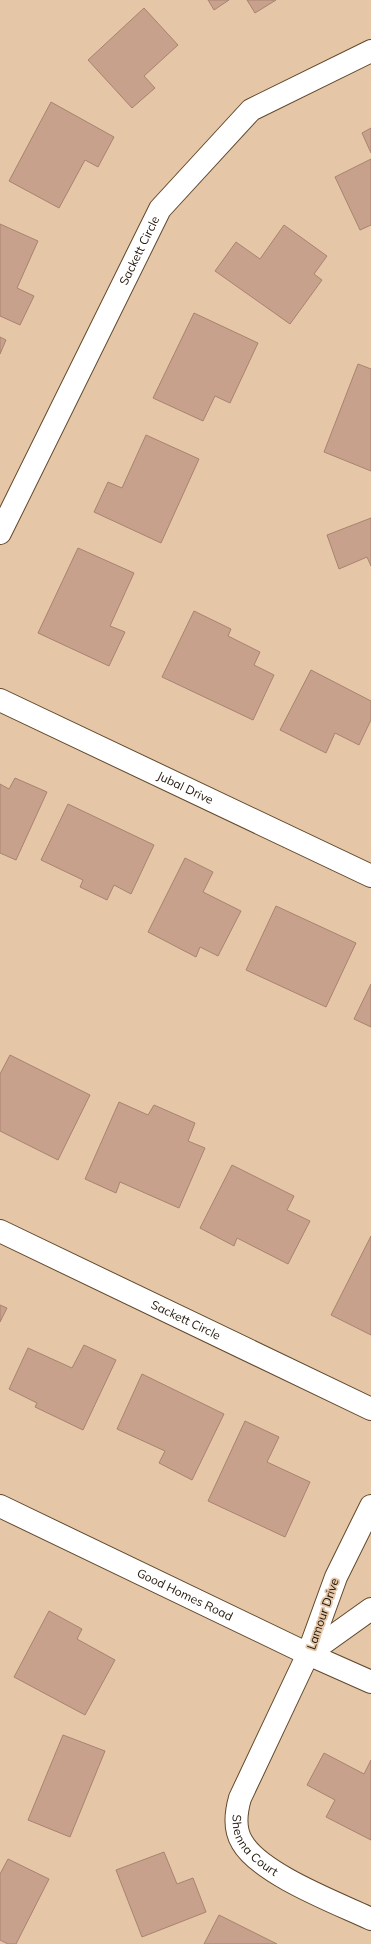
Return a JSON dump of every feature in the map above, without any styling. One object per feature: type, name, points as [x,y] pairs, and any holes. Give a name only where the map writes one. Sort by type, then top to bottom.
[{"type":"street","name":"Sackett Circle","points":[[0,533],[160,209],[251,110],[371,51]]},
{"type":"street","name":"Jubal Drive","points":[[0,700],[371,876]]},
{"type":"street","name":"Sackett Circle","points":[[0,1231],[371,1409]]},
{"type":"street","name":"Good Homes Road","points":[[0,1506],[308,1654],[371,1682]]},
{"type":"street","name":"Lamour Drive","points":[[308,1654],[336,1577],[371,1506]]},
{"type":"street","name":"Lamour Drive","points":[[308,1654],[371,1609]]},
{"type":"street","name":"Shenna Court","points":[[308,1654],[240,1798],[236,1816],[241,1842],[254,1858],[275,1873],[371,1919]]},
{"type":"building","points":[[208,0],[229,0],[214,10]]},
{"type":"building","points":[[247,0],[276,0],[255,13]]},
{"type":"building","points":[[144,8],[178,45],[144,76],[155,88],[132,108],[88,60]]},
{"type":"building","points":[[51,102],[114,137],[98,167],[85,160],[59,208],[9,181]]},
{"type":"building","points":[[371,128],[371,153],[362,133]]},
{"type":"building","points":[[371,159],[371,225],[360,230],[335,177]]},
{"type":"building","points":[[0,224],[38,241],[17,288],[34,296],[20,325],[0,316]]},
{"type":"building","points":[[284,225],[327,256],[314,274],[322,280],[290,324],[215,271],[236,242],[260,259]]},
{"type":"building","points":[[194,313],[258,343],[230,403],[215,396],[203,421],[153,398]]},
{"type":"building","points":[[0,337],[6,340],[0,354]]},
{"type":"building","points":[[358,364],[371,369],[371,471],[324,452]]},
{"type":"building","points":[[146,435],[199,459],[161,543],[94,512],[108,482],[122,488]]},
{"type":"building","points":[[371,518],[371,566],[367,557],[339,569],[327,535]]},
{"type":"building","points":[[78,548],[134,573],[110,626],[125,632],[109,666],[38,633]]},
{"type":"building","points":[[194,611],[231,629],[228,636],[260,652],[254,665],[274,675],[253,720],[162,677]]},
{"type":"building","points":[[311,670],[371,701],[371,720],[359,745],[335,733],[326,753],[280,730]]},
{"type":"building","points":[[15,778],[47,792],[16,860],[0,853],[0,784],[9,789]]},
{"type":"building","points":[[68,804],[154,845],[131,894],[114,885],[107,900],[80,887],[83,880],[41,860]]},
{"type":"building","points":[[185,858],[213,872],[203,892],[241,911],[218,956],[200,947],[196,957],[148,932]]},
{"type":"building","points":[[276,906],[356,943],[326,1007],[246,970]]},
{"type":"building","points":[[371,984],[371,1027],[354,1019]]},
{"type":"building","points":[[10,1055],[90,1095],[58,1160],[0,1131],[0,1074]]},
{"type":"building","points":[[119,1102],[148,1115],[154,1105],[195,1123],[188,1141],[205,1148],[179,1208],[120,1182],[116,1193],[85,1179]]},
{"type":"building","points":[[232,1165],[294,1196],[287,1210],[310,1221],[288,1264],[237,1238],[234,1246],[200,1228]]},
{"type":"building","points":[[371,1236],[371,1335],[331,1315]]},
{"type":"building","points":[[0,1305],[7,1308],[0,1322]]},
{"type":"building","points":[[84,1345],[116,1360],[83,1430],[35,1407],[37,1403],[9,1389],[28,1348],[72,1368]]},
{"type":"building","points":[[142,1374],[224,1414],[192,1480],[159,1463],[165,1451],[117,1429]]},
{"type":"building","points":[[245,1421],[279,1437],[267,1462],[310,1482],[285,1537],[208,1501]]},
{"type":"building","points":[[49,1611],[82,1629],[77,1639],[115,1660],[85,1715],[14,1677]]},
{"type":"building","points":[[63,1735],[105,1751],[70,1837],[28,1820]]},
{"type":"building","points":[[324,1753],[364,1774],[371,1760],[371,1840],[326,1817],[335,1800],[307,1785]]},
{"type":"building","points":[[164,1852],[177,1884],[193,1878],[206,1912],[142,1937],[116,1870]]},
{"type":"building","points":[[8,1859],[49,1879],[16,1944],[8,1944],[0,1940],[0,1874]]},
{"type":"building","points":[[219,1915],[277,1944],[204,1944]]}]
